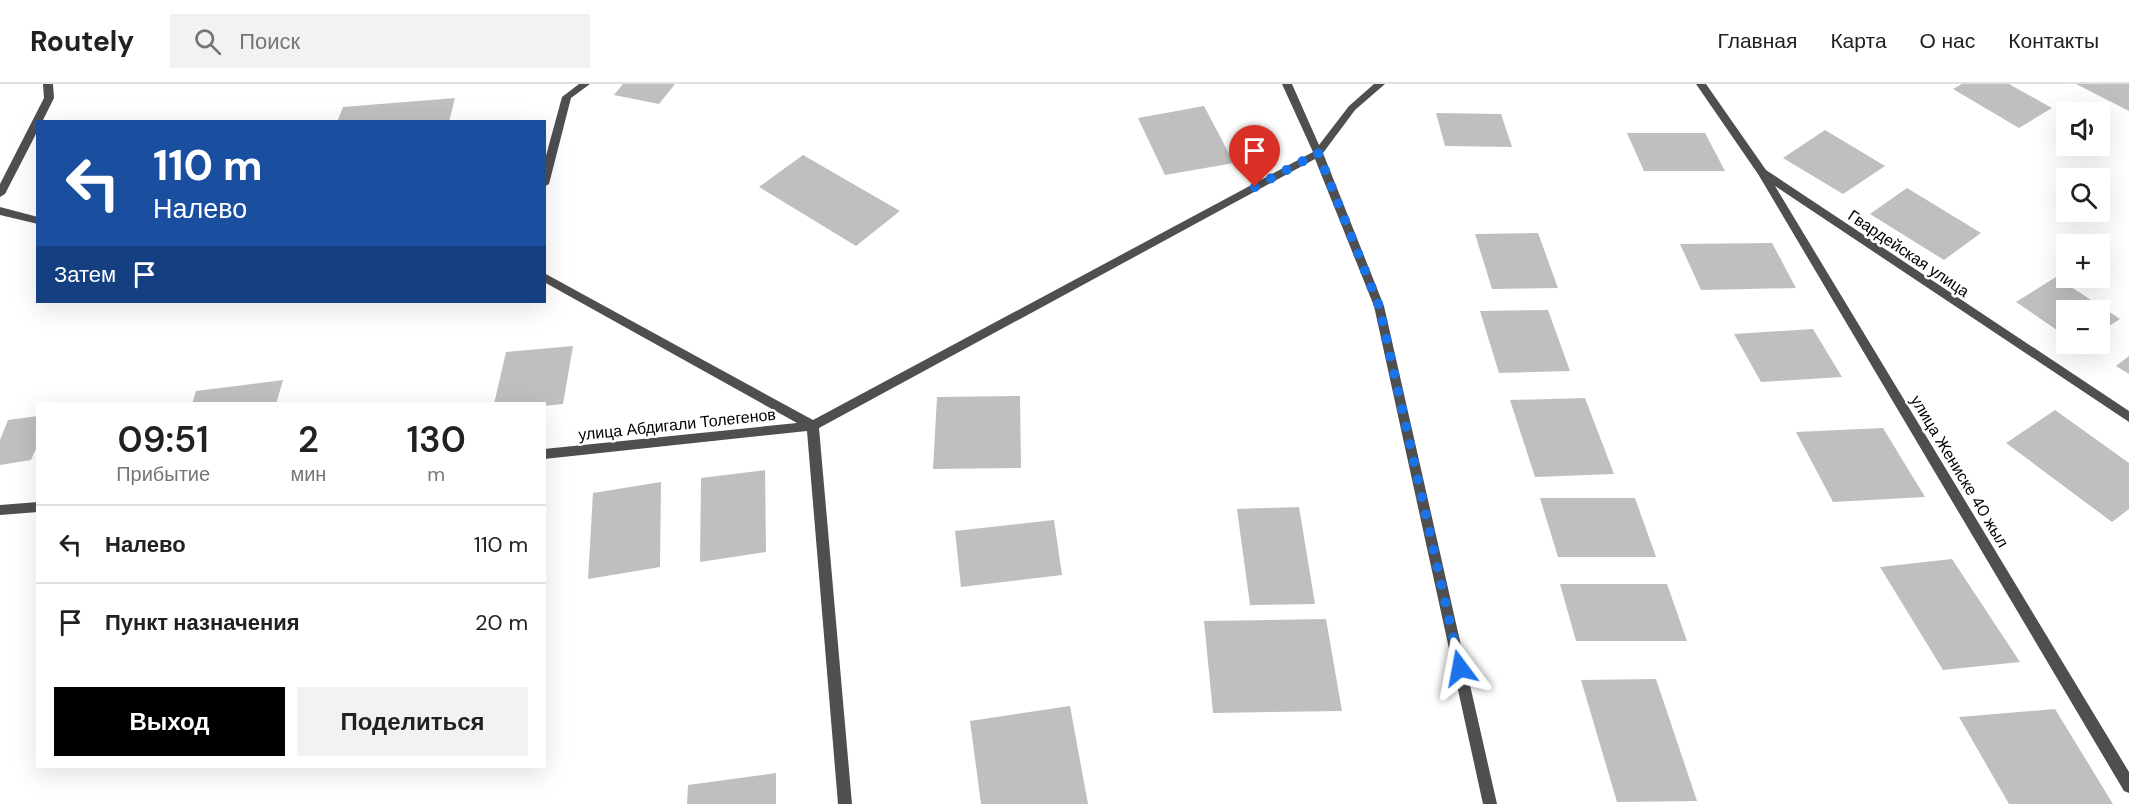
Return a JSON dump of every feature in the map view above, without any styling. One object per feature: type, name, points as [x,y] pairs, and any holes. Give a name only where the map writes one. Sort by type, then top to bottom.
[{"type":"street","points":[[38,120],[49,98],[48,84]]},
{"type":"street","points":[[546,176],[567,97],[585,84]]},
{"type":"street","points":[[1287,84],[1318,153],[1379,306],[1490,804]]},
{"type":"street","points":[[813,426],[1318,153],[1352,108],[1380,84]]},
{"type":"street","name":"Гвардейская улица","points":[[1701,84],[1762,172],[2129,417]]},
{"type":"street","points":[[0,194],[36,123]]},
{"type":"street","name":"улица Жениске 40 жыл","points":[[1762,172],[2129,786]]},
{"type":"street","points":[[0,211],[36,220]]},
{"type":"street","points":[[546,278],[813,426]]},
{"type":"street","points":[[813,426],[845,804]]},
{"type":"street","name":"улица Абдигали Толегенов","points":[[546,454],[813,426]]},
{"type":"street","points":[[0,510],[36,507]]},
{"type":"building","points":[[623,84],[675,84],[659,104],[614,95]]},
{"type":"building","points":[[1962,84],[2009,84],[2052,108],[2019,128],[1953,89]]},
{"type":"building","points":[[2076,84],[2129,84],[2129,111]]},
{"type":"building","points":[[455,98],[450,120],[338,120],[343,107]]},
{"type":"building","points":[[1204,106],[1234,163],[1165,175],[1138,118]]},
{"type":"building","points":[[1436,113],[1501,114],[1512,147],[1445,146]]},
{"type":"building","points":[[1825,130],[1885,166],[1843,194],[1783,158]]},
{"type":"building","points":[[1627,133],[1705,133],[1725,171],[1644,171]]},
{"type":"building","points":[[803,155],[900,211],[856,246],[759,187]]},
{"type":"building","points":[[1907,188],[1981,233],[1944,260],[1870,214]]},
{"type":"building","points":[[1538,233],[1558,288],[1492,289],[1475,234]]},
{"type":"building","points":[[1772,243],[1796,288],[1701,290],[1680,244]]},
{"type":"building","points":[[2056,277],[2056,288],[2073,288],[2091,300],[2056,300],[2056,329],[2016,302]]},
{"type":"building","points":[[1548,310],[1570,371],[1499,373],[1480,311]]},
{"type":"building","points":[[2110,312],[2120,319],[2110,326]]},
{"type":"building","points":[[1813,329],[1842,377],[1761,382],[1734,334]]},
{"type":"building","points":[[573,346],[563,404],[546,406],[546,402],[494,402],[506,352]]},
{"type":"building","points":[[2129,356],[2129,374],[2116,366]]},
{"type":"building","points":[[283,380],[277,402],[193,402],[196,391]]},
{"type":"building","points":[[1020,396],[1021,468],[933,469],[937,397]]},
{"type":"building","points":[[1585,398],[1614,474],[1535,477],[1510,400]]},
{"type":"building","points":[[2055,410],[2129,463],[2129,509],[2112,522],[2006,443]]},
{"type":"building","points":[[36,416],[36,449],[31,460],[0,465],[0,440],[8,420]]},
{"type":"building","points":[[1883,428],[1925,497],[1833,502],[1796,432]]},
{"type":"building","points":[[765,470],[766,552],[700,562],[701,478]]},
{"type":"building","points":[[661,482],[660,567],[588,579],[593,493]]},
{"type":"building","points":[[1540,498],[1635,498],[1656,557],[1558,557]]},
{"type":"building","points":[[1299,507],[1315,604],[1250,605],[1237,509]]},
{"type":"building","points":[[1054,520],[1062,575],[961,587],[955,531]]},
{"type":"building","points":[[1952,559],[2020,662],[1943,670],[1880,567]]},
{"type":"building","points":[[1560,584],[1667,584],[1687,641],[1576,641]]},
{"type":"building","points":[[1326,619],[1342,711],[1213,713],[1204,621]]},
{"type":"building","points":[[1656,679],[1697,801],[1617,802],[1581,680]]},
{"type":"building","points":[[1070,706],[1088,804],[981,804],[970,721]]},
{"type":"building","points":[[2055,709],[2113,804],[2009,804],[1959,717]]},
{"type":"building","points":[[776,773],[776,804],[687,804],[688,785]]},
{"type":"route","points":[[1255,187],[1318,153],[1379,306],[1460,668]]}]
